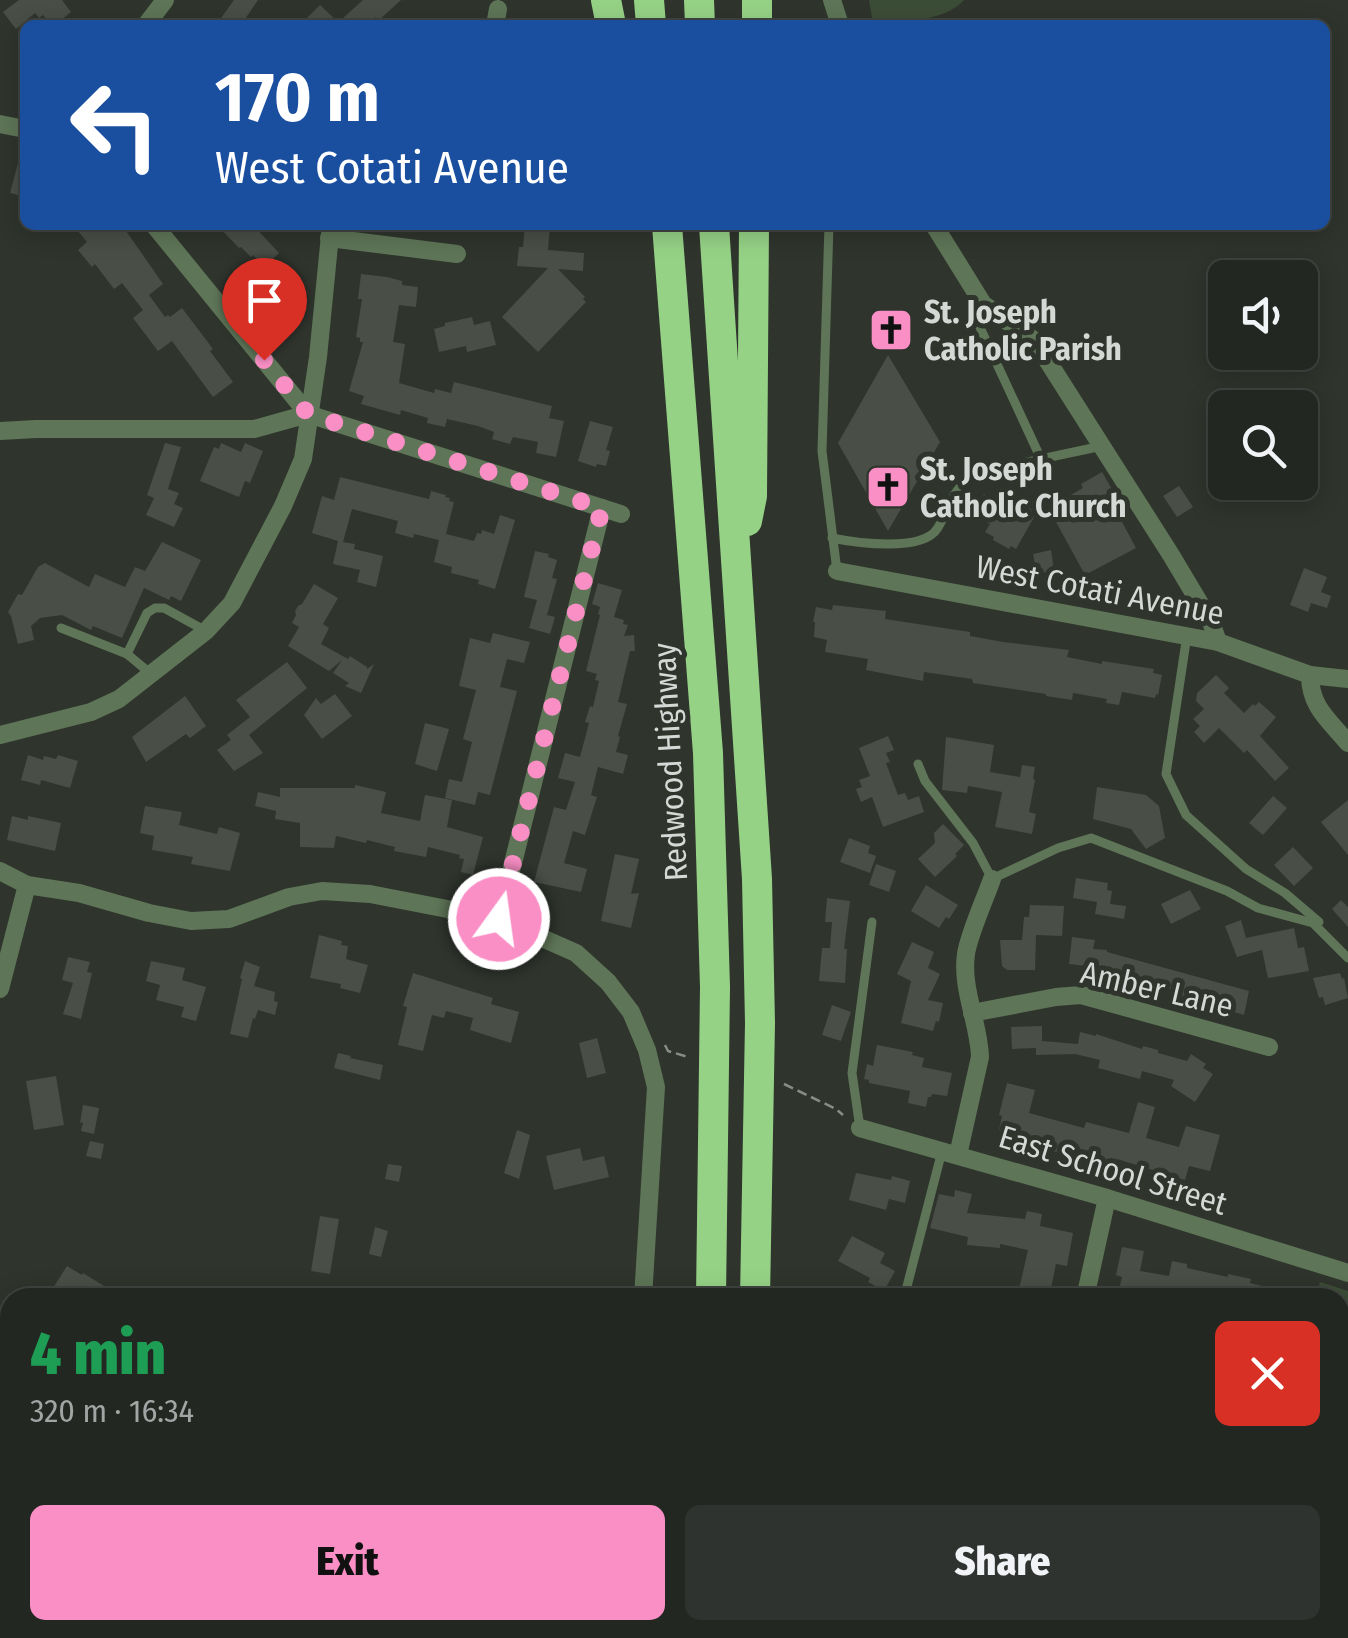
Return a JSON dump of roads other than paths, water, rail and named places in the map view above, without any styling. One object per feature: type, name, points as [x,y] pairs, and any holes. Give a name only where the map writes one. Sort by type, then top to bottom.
[{"type":"highway","points":[[653,230],[676,334]]},
{"type":"highway","name":"Redwood Highway","points":[[667,230],[708,753],[715,988],[710,1288]]},
{"type":"highway","points":[[714,230],[757,880],[760,1023],[754,1288]]},
{"type":"highway","points":[[737,562],[752,496],[754,230]]},
{"type":"street","points":[[150,20],[165,0]]},
{"type":"street","points":[[158,230],[308,414],[621,514]]},
{"type":"street","points":[[937,230],[983,304],[1035,341],[1212,622],[1218,642]]},
{"type":"street","points":[[0,735],[91,712],[119,699],[206,632],[232,603],[303,458],[318,358],[330,231],[457,254]]},
{"type":"street","points":[[0,432],[254,430],[308,414]]},
{"type":"street","points":[[499,919],[602,508]]},
{"type":"street","name":"West Cotati Avenue","points":[[837,571],[1187,635],[1310,675],[1348,679]]},
{"type":"street","points":[[1310,675],[1314,704],[1348,743]]},
{"type":"street","points":[[0,871],[27,885],[79,893],[191,921],[229,919],[289,897],[322,891],[370,894],[499,919],[576,953],[608,982],[631,1012],[647,1050],[656,1088],[644,1288]]},
{"type":"street","points":[[950,1153],[980,1057],[980,1040],[966,981],[966,954],[992,879]]},
{"type":"street","points":[[0,989],[27,885]]},
{"type":"street","name":"Amber Lane","points":[[972,1013],[1081,995],[1269,1046]]},
{"type":"street","name":"East School Street","points":[[860,1128],[1348,1273]]},
{"type":"street","points":[[1087,1288],[1106,1198]]},
{"type":"lane","points":[[829,230],[822,451],[837,571]]},
{"type":"lane","points":[[983,304],[971,308],[1042,459]]},
{"type":"lane","points":[[832,538],[861,544],[926,539],[935,533],[963,483],[982,473],[1102,446]]},
{"type":"lane","points":[[127,654],[147,613],[155,608],[164,608],[206,632]]},
{"type":"lane","points":[[61,628],[127,654],[152,675]]},
{"type":"lane","points":[[1187,635],[1166,774],[1186,815],[1246,869],[1310,914],[1332,942]]},
{"type":"lane","points":[[918,764],[925,782],[973,843],[992,879],[1058,848],[1091,838],[1227,890],[1258,908],[1313,923],[1348,958]]},
{"type":"lane","points":[[860,1128],[852,1073],[872,922]]},
{"type":"lane","points":[[907,1288],[950,1153]]},
{"type":"place","name":"St. Joseph Catholic Parish","points":[[891,330]]},
{"type":"place","name":"St. Joseph Catholic Church","points":[[888,487]]}]
